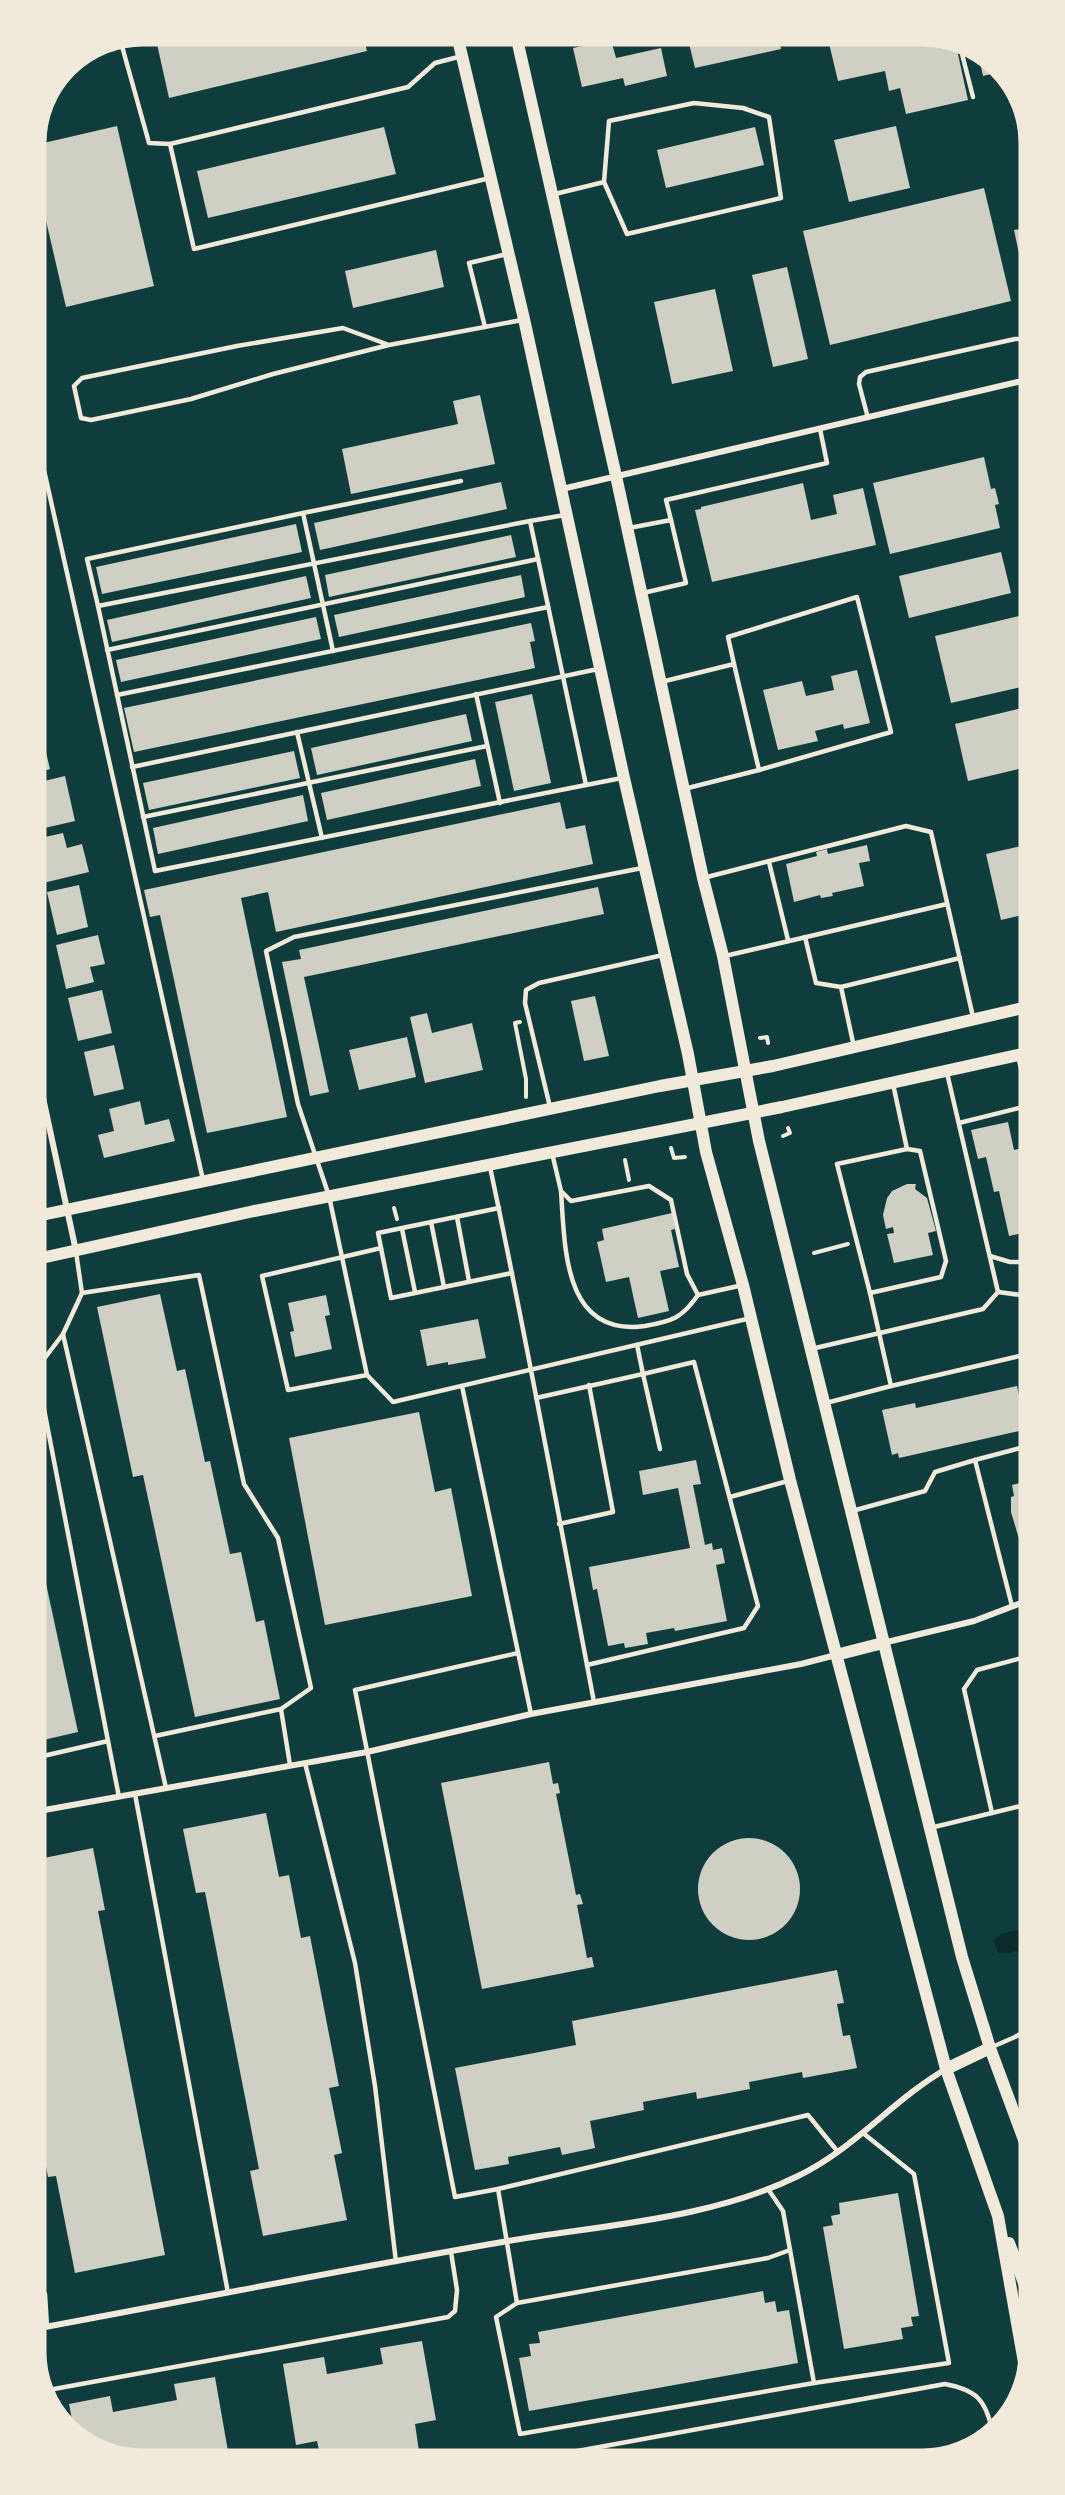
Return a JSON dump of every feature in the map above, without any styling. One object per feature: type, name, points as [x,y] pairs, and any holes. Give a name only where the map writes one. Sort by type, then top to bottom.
[{"type":"main road","points":[[459,45],[524,319],[624,778],[694,1080],[706,1152],[946,2069],[1020,2273]]},
{"type":"main road","points":[[518,45],[723,956],[754,1113],[823,1403],[962,1957],[990,2049],[1020,2130]]},
{"type":"main road","points":[[45,1214],[746,1071],[1020,1009]]},
{"type":"main road","points":[[45,1258],[254,1211],[754,1113],[1020,1054]]},
{"type":"main road","points":[[836,1655],[883,1643]]},
{"type":"main road","points":[[946,2069],[990,2049]]},
{"type":"main road","points":[[998,2216],[1020,2340]]},
{"type":"street","points":[[562,489],[1020,381]]},
{"type":"street","points":[[45,1106],[76,1252]]},
{"type":"street","points":[[883,1643],[960,1625],[1020,1603]]},
{"type":"street","points":[[45,1810],[367,1752],[531,1714],[801,1664],[836,1655]]},
{"type":"street","points":[[45,2328],[507,2241],[689,2212],[768,2189],[800,2175],[838,2152],[919,2084],[946,2069]]},
{"type":"lane","points":[[122,48],[148,143],[170,144],[408,87],[435,63],[462,56]]},
{"type":"lane","points":[[962,53],[973,97]]},
{"type":"lane","points":[[694,103],[743,108],[769,117],[781,198],[627,234],[604,182],[609,121],[694,103]]},
{"type":"lane","points":[[170,144],[194,249],[491,177]]},
{"type":"lane","points":[[552,195],[604,182]]},
{"type":"lane","points":[[485,327],[470,262],[509,254]]},
{"type":"lane","points":[[389,345],[343,328],[237,346],[81,378],[74,386],[81,418],[91,420],[191,399],[273,374],[389,345],[524,319]]},
{"type":"lane","points":[[868,418],[860,384],[860,377],[866,372],[1020,339]]},
{"type":"lane","points":[[642,593],[686,583],[666,500],[827,463],[820,429]]},
{"type":"lane","points":[[45,474],[204,1182]]},
{"type":"lane","points":[[460,481],[87,559],[154,871],[624,778]]},
{"type":"lane","points":[[303,513],[333,651]]},
{"type":"lane","points":[[98,606],[567,514]]},
{"type":"lane","points":[[628,528],[671,520]]},
{"type":"lane","points":[[530,521],[586,785]]},
{"type":"lane","points":[[107,650],[538,559]]},
{"type":"lane","points":[[684,789],[759,770],[891,732],[857,597],[728,637],[759,770]]},
{"type":"lane","points":[[117,695],[548,607]]},
{"type":"lane","points":[[661,682],[735,664]]},
{"type":"lane","points":[[132,767],[601,668]]},
{"type":"lane","points":[[477,694],[500,803]]},
{"type":"lane","points":[[297,732],[322,838]]},
{"type":"lane","points":[[143,818],[487,746]]},
{"type":"lane","points":[[704,878],[906,826],[931,832],[974,1020]]},
{"type":"lane","points":[[769,862],[788,940]]},
{"type":"lane","points":[[645,867],[294,937],[266,951],[298,1104],[329,1196],[367,1375],[393,1402],[751,1318]]},
{"type":"lane","points":[[723,956],[947,904]]},
{"type":"lane","points":[[805,937],[816,983],[841,987],[960,958]]},
{"type":"lane","points":[[551,1110],[525,1004],[526,990],[539,983],[665,954]]},
{"type":"lane","points":[[841,987],[855,1047]]},
{"type":"lane","points":[[946,1070],[998,1292]]},
{"type":"lane","points":[[892,1082],[907,1149]]},
{"type":"lane","points":[[959,1123],[1020,1108]]},
{"type":"lane","points":[[870,1293],[941,1277],[946,1260],[920,1151],[907,1149],[837,1164],[891,1386]]},
{"type":"lane","points":[[551,1152],[561,1191],[567,1265],[584,1307],[603,1320],[630,1328],[663,1323],[685,1313],[698,1295],[742,1285]]},
{"type":"lane","points":[[489,1164],[532,1370],[594,1702]]},
{"type":"lane","points":[[561,1191],[571,1201],[649,1186],[671,1200],[687,1274],[698,1295]]},
{"type":"lane","points":[[499,1208],[378,1233],[391,1298],[512,1273]]},
{"type":"lane","points":[[457,1217],[469,1281]]},
{"type":"lane","points":[[431,1222],[444,1287]]},
{"type":"lane","points":[[402,1229],[415,1292]]},
{"type":"lane","points":[[367,1375],[288,1390],[262,1276],[381,1248]]},
{"type":"lane","points":[[45,1357],[63,1334],[82,1293],[76,1252]]},
{"type":"lane","points":[[990,1256],[1010,1262],[1020,1262]]},
{"type":"lane","points":[[82,1293],[199,1275],[244,1484],[278,1538],[310,1688],[281,1709],[155,1736]]},
{"type":"lane","points":[[811,1349],[983,1309],[998,1292]]},
{"type":"lane","points":[[998,1292],[1020,1295]]},
{"type":"lane","points":[[63,1334],[166,1788]]},
{"type":"lane","points":[[636,1345],[660,1449]]},
{"type":"lane","points":[[823,1403],[1020,1356]]},
{"type":"lane","points":[[536,1398],[694,1362],[758,1606],[744,1628],[587,1665]]},
{"type":"lane","points":[[559,1524],[613,1512],[589,1385]]},
{"type":"lane","points":[[462,1386],[531,1714]]},
{"type":"lane","points":[[45,1414],[119,1797]]},
{"type":"lane","points":[[850,1512],[925,1491],[935,1472],[1020,1448]]},
{"type":"lane","points":[[975,1460],[1012,1606]]},
{"type":"lane","points":[[730,1497],[790,1480]]},
{"type":"lane","points":[[518,1653],[355,1690],[455,2198],[808,2115],[838,2152]]},
{"type":"lane","points":[[992,1813],[964,1689],[977,1670],[1020,1658]]},
{"type":"lane","points":[[281,1709],[290,1766]]},
{"type":"lane","points":[[45,1756],[108,1741]]},
{"type":"lane","points":[[304,1763],[356,1963],[375,2086],[396,2262]]},
{"type":"lane","points":[[135,1794],[228,2294]]},
{"type":"lane","points":[[930,1828],[1020,1806]]},
{"type":"lane","points":[[990,2049],[1020,2034]]},
{"type":"lane","points":[[790,2250],[768,2258],[517,2303],[496,2317],[520,2434],[814,2383],[949,2363],[915,2174],[862,2133]]},
{"type":"lane","points":[[498,2189],[517,2303]]},
{"type":"lane","points":[[768,2189],[783,2211],[814,2383]]},
{"type":"lane","points":[[52,2389],[448,2318],[455,2311],[456,2290],[451,2252]]},
{"type":"lane","points":[[583,2450],[945,2384],[973,2393],[982,2401],[989,2423]]},
{"type":"path","points":[[526,1097],[526,1079],[514,1023],[529,1020]]},
{"type":"path","points":[[760,1038],[767,1037],[768,1043]]},
{"type":"path","points":[[783,1136],[790,1133],[788,1128]]},
{"type":"path","points":[[671,1148],[674,1158],[685,1157]]},
{"type":"path","points":[[625,1160],[631,1190]]},
{"type":"path","points":[[814,1253],[857,1242]]},
{"type":"water","points":[[1020,1930],[1020,1950],[998,1953],[994,1941],[1001,1934]]},
{"type":"building","points":[[157,45],[366,45],[367,51],[169,98]]},
{"type":"building","points":[[587,45],[612,45],[616,58],[661,48],[667,76],[625,86],[623,78],[582,87],[573,48]]},
{"type":"building","points":[[689,45],[780,45],[781,49],[695,68]]},
{"type":"building","points":[[829,45],[929,45],[957,51],[968,100],[906,114],[900,88],[889,91],[885,71],[838,81]]},
{"type":"building","points":[[980,64],[992,74],[983,76]]},
{"type":"building","points":[[117,126],[154,286],[66,307],[45,216],[45,143]]},
{"type":"building","points":[[896,126],[910,188],[849,202],[834,140]]},
{"type":"building","points":[[384,127],[396,174],[208,218],[197,171]]},
{"type":"building","points":[[755,127],[764,165],[666,188],[657,150]]},
{"type":"building","points":[[984,188],[1011,301],[830,345],[803,231]]},
{"type":"building","points":[[1020,229],[1020,258],[1014,230]]},
{"type":"building","points":[[436,250],[444,287],[353,308],[345,271]]},
{"type":"building","points":[[787,267],[808,359],[773,367],[752,275]]},
{"type":"building","points":[[715,289],[733,371],[672,384],[654,302]]},
{"type":"building","points":[[480,395],[495,464],[351,494],[342,449],[458,424],[453,401]]},
{"type":"building","points":[[984,457],[991,489],[995,488],[999,504],[995,505],[1000,528],[890,554],[873,483]]},
{"type":"building","points":[[501,482],[507,509],[320,550],[314,523]]},
{"type":"building","points":[[803,483],[811,520],[837,514],[833,495],[863,488],[876,545],[712,582],[695,510]]},
{"type":"building","points":[[296,524],[302,552],[102,594],[96,567]]},
{"type":"building","points":[[511,535],[516,557],[329,597],[325,575]]},
{"type":"building","points":[[1001,552],[1011,593],[909,618],[899,576]]},
{"type":"building","points":[[521,575],[525,597],[339,637],[334,615]]},
{"type":"building","points":[[306,576],[311,598],[112,642],[107,620]]},
{"type":"building","points":[[1020,616],[1020,687],[951,703],[935,636]]},
{"type":"building","points":[[316,617],[321,639],[121,682],[116,660]]},
{"type":"building","points":[[531,623],[535,641],[530,642],[535,668],[134,752],[124,708]]},
{"type":"building","points":[[857,670],[870,723],[844,729],[843,724],[815,731],[818,741],[778,750],[763,690],[802,681],[806,696],[834,690],[831,676]]},
{"type":"building","points":[[532,694],[551,783],[514,791],[495,702]]},
{"type":"building","points":[[1020,708],[1020,769],[968,781],[955,724]]},
{"type":"building","points":[[466,714],[472,741],[317,775],[311,748]]},
{"type":"building","points":[[45,748],[50,769],[45,770]]},
{"type":"building","points":[[294,751],[300,778],[149,810],[143,783]]},
{"type":"building","points":[[475,759],[481,786],[327,820],[321,793]]},
{"type":"building","points":[[65,776],[75,821],[45,828],[45,781]]},
{"type":"building","points":[[303,795],[308,821],[158,854],[153,828]]},
{"type":"building","points":[[560,802],[566,829],[585,825],[593,864],[276,932],[268,892],[241,898],[287,1117],[207,1133],[160,915],[150,917],[144,890]]},
{"type":"building","points":[[63,833],[67,848],[82,844],[89,872],[45,883],[45,837]]},
{"type":"building","points":[[867,845],[870,861],[859,863],[864,886],[832,893],[833,896],[821,898],[820,895],[794,902],[786,864],[817,856],[816,852],[827,849],[828,854]]},
{"type":"building","points":[[1020,846],[1020,916],[1001,920],[986,854]]},
{"type":"building","points":[[79,885],[88,927],[57,935],[47,892]]},
{"type":"building","points":[[598,887],[604,914],[304,977],[329,1092],[310,1096],[282,962],[301,959],[299,950]]},
{"type":"building","points":[[98,935],[105,964],[90,967],[94,982],[66,989],[56,945]]},
{"type":"building","points":[[102,990],[112,1033],[78,1041],[68,998]]},
{"type":"building","points":[[595,996],[609,1056],[584,1061],[571,1001]]},
{"type":"building","points":[[427,1013],[432,1033],[472,1023],[483,1070],[425,1083],[410,1017]]},
{"type":"building","points":[[407,1037],[416,1077],[359,1090],[349,1050]]},
{"type":"building","points":[[114,1045],[124,1089],[94,1096],[84,1052]]},
{"type":"building","points":[[140,1101],[145,1125],[169,1119],[175,1141],[104,1158],[98,1135],[114,1131],[109,1109]]},
{"type":"building","points":[[1008,1122],[1014,1150],[1020,1149],[1020,1234],[1009,1236],[999,1191],[994,1192],[986,1157],[978,1159],[971,1130]]},
{"type":"building","points":[[907,1184],[916,1184],[915,1189],[927,1198],[936,1231],[928,1233],[933,1255],[894,1263],[887,1234],[894,1233],[893,1227],[886,1229],[883,1215],[887,1198],[892,1191]]},
{"type":"building","points":[[672,1213],[675,1229],[671,1230],[679,1267],[660,1271],[669,1311],[638,1318],[629,1277],[606,1282],[597,1242],[604,1240],[602,1229]]},
{"type":"building","points":[[160,1294],[177,1371],[185,1369],[205,1462],[210,1461],[230,1554],[241,1552],[256,1622],[264,1620],[280,1699],[195,1717],[143,1475],[133,1477],[97,1307]]},
{"type":"building","points":[[326,1295],[330,1315],[325,1316],[332,1349],[295,1357],[290,1332],[294,1331],[288,1303]]},
{"type":"building","points":[[478,1319],[486,1358],[448,1365],[448,1362],[427,1366],[420,1330]]},
{"type":"building","points":[[1017,1386],[1020,1400],[1020,1431],[899,1458],[898,1453],[892,1455],[882,1410],[915,1403],[916,1408]]},
{"type":"building","points":[[419,1412],[435,1492],[451,1488],[472,1596],[325,1625],[289,1438]]},
{"type":"building","points":[[696,1460],[701,1484],[693,1485],[705,1545],[712,1543],[713,1550],[722,1548],[725,1563],[716,1565],[727,1621],[675,1631],[674,1628],[646,1633],[648,1644],[625,1648],[624,1643],[608,1646],[597,1589],[593,1590],[589,1567],[690,1548],[678,1488],[643,1495],[639,1471]]},
{"type":"building","points":[[1020,1483],[1020,1542],[1011,1512],[1011,1497],[1014,1496],[1012,1485]]},
{"type":"building","points":[[45,1579],[78,1732],[45,1740]]},
{"type":"building","points":[[549,1762],[553,1784],[558,1783],[560,1793],[556,1794],[576,1895],[580,1894],[583,1904],[577,1905],[587,1958],[592,1957],[594,1967],[482,1989],[441,1783]]},
{"type":"building","points":[[266,1813],[279,1877],[289,1875],[301,1938],[310,1936],[339,2086],[329,2088],[342,2153],[334,2155],[347,2220],[263,2236],[250,2171],[259,2169],[205,1892],[196,1893],[183,1829]]},
{"type":"building","points":[[749,1838],[768,1842],[785,1853],[796,1870],[800,1889],[796,1908],[785,1925],[768,1936],[749,1940],[730,1936],[713,1925],[702,1908],[698,1889],[702,1870],[713,1853],[730,1842]]},
{"type":"building","points":[[93,1848],[105,1910],[98,1911],[165,2255],[75,2273],[56,2176],[48,2177],[45,2161],[45,1858]]},
{"type":"building","points":[[837,1970],[844,2003],[837,2004],[843,2036],[850,2035],[857,2068],[803,2078],[802,2072],[749,2082],[750,2089],[697,2099],[696,2092],[643,2102],[644,2110],[590,2121],[595,2148],[562,2155],[560,2147],[508,2157],[509,2164],[475,2170],[455,2068],[576,2045],[572,2021]]},
{"type":"building","points":[[898,2193],[919,2316],[911,2317],[913,2326],[901,2328],[903,2339],[844,2349],[823,2227],[833,2225],[831,2216],[840,2214],[839,2203]]},
{"type":"building","points":[[763,2291],[765,2303],[775,2301],[777,2312],[789,2310],[798,2363],[529,2411],[519,2358],[531,2356],[529,2344],[540,2343],[538,2332]]},
{"type":"building","points":[[422,2341],[436,2420],[415,2424],[419,2450],[319,2450],[317,2441],[296,2445],[283,2364],[324,2357],[327,2374],[383,2364],[380,2348]]},
{"type":"building","points":[[215,2377],[228,2450],[123,2448],[94,2437],[72,2419],[69,2404],[110,2396],[113,2412],[177,2400],[174,2384]]}]
